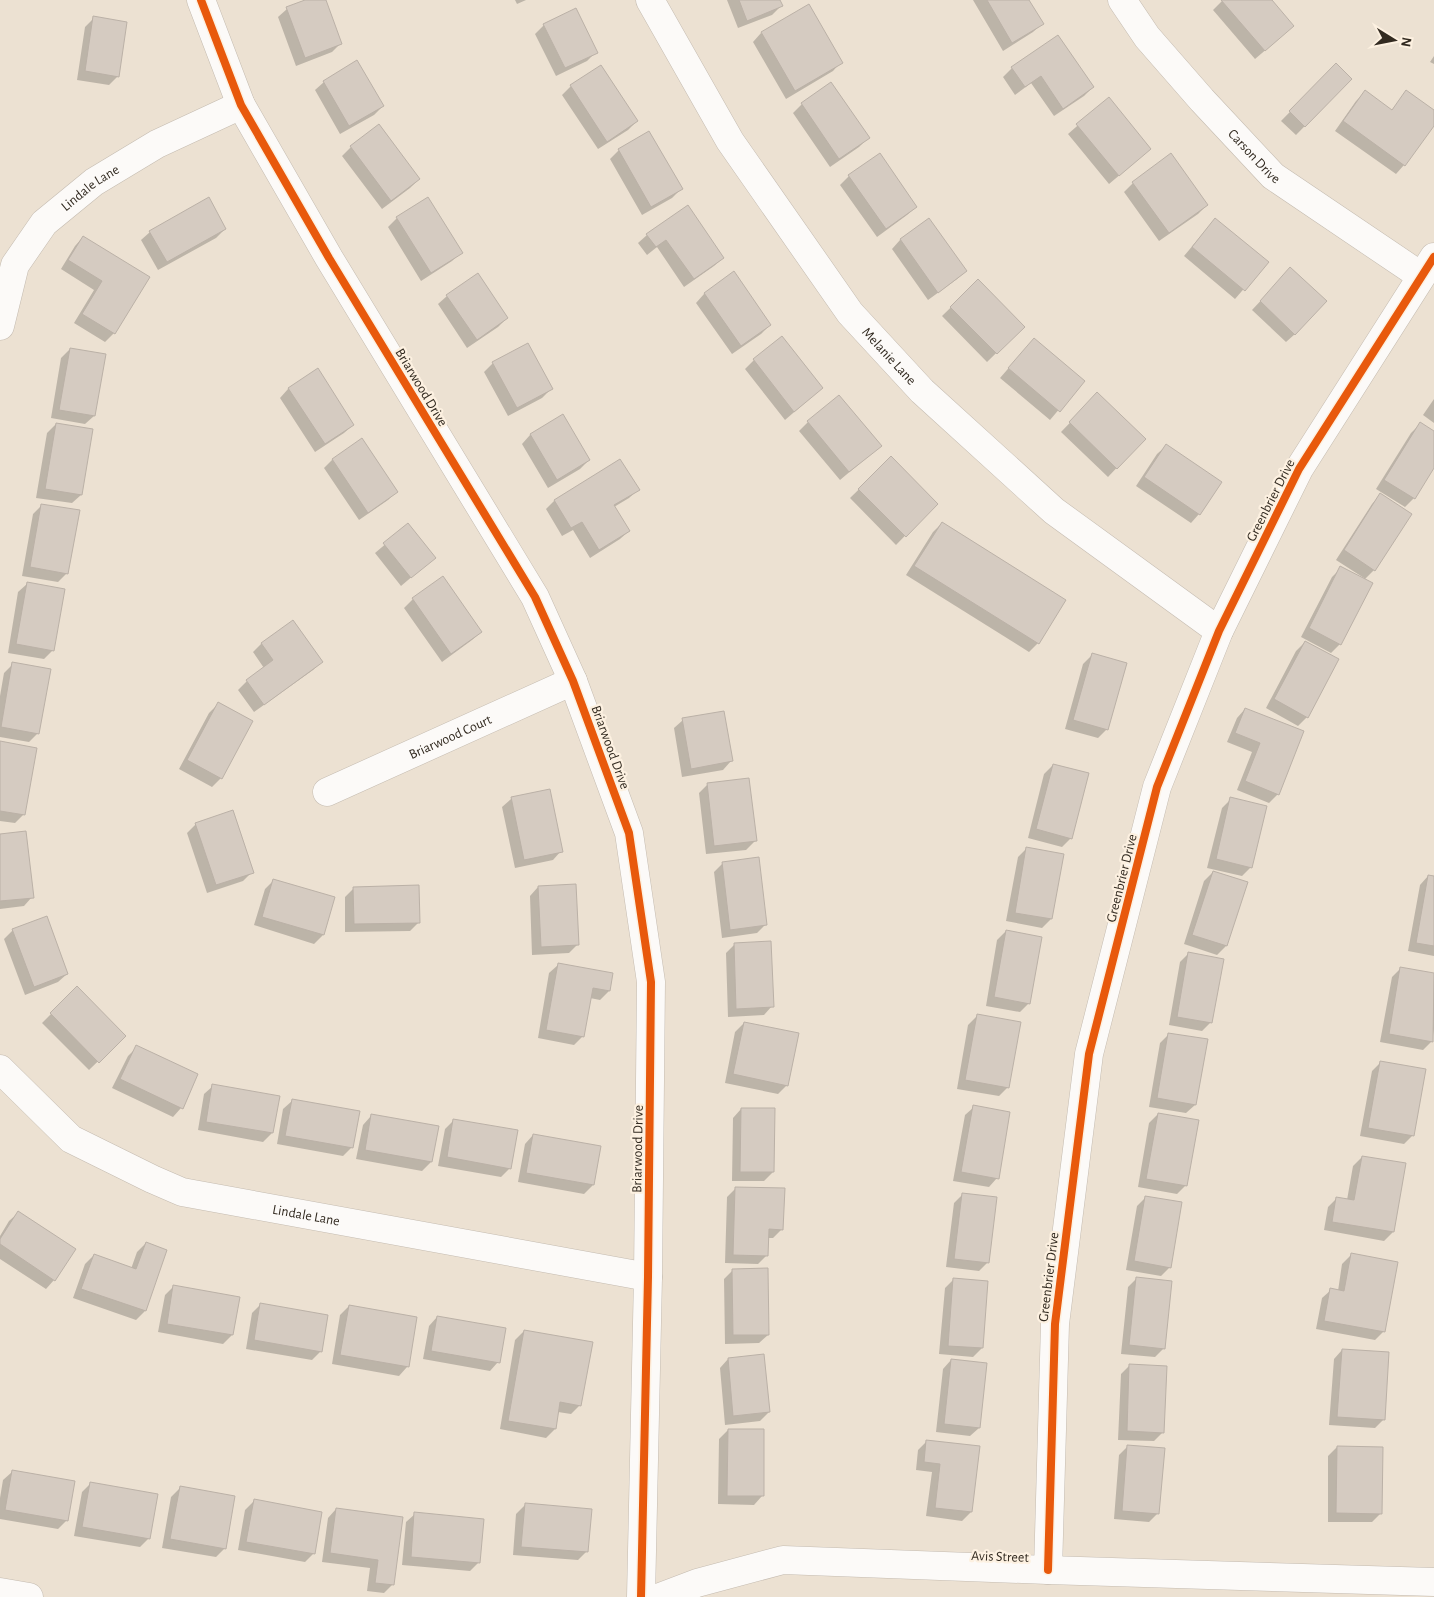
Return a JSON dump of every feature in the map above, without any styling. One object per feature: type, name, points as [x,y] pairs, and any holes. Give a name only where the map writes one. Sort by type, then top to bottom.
[{"type":"street","name":"Briarwood Drive","points":[[201,0],[241,105],[328,258],[535,597],[573,681],[629,833],[651,982],[648,1277],[640,1597]]},
{"type":"street","name":"Melanie Lane","points":[[650,0],[730,141],[850,313],[922,391],[1054,511],[1219,631]]},
{"type":"street","name":"Carson Drive","points":[[1122,0],[1147,37],[1202,100],[1273,176],[1427,267]]},
{"type":"street","name":"Lindale Lane","points":[[0,326],[15,265],[44,223],[94,182],[157,144],[241,105]]},
{"type":"street","name":"Greenbrier Drive","points":[[1048,1570],[1055,1324],[1089,1054],[1157,787],[1219,631],[1299,469],[1427,267]]},
{"type":"street","name":"Briarwood Court","points":[[327,792],[573,681]]},
{"type":"street","name":"Lindale Lane","points":[[0,1069],[72,1139],[182,1192],[648,1277]]},
{"type":"street","name":"Avis Street","points":[[660,1597],[697,1583],[783,1560],[1434,1582]]},
{"type":"street","points":[[0,1592],[29,1597]]},
{"type":"building","points":[[305,0],[326,0],[342,44],[305,58],[286,7]]},
{"type":"building","points":[[739,0],[780,0],[783,6],[747,21]]},
{"type":"building","points":[[987,0],[1029,0],[1044,24],[1012,43]]},
{"type":"building","points":[[1221,0],[1272,0],[1294,26],[1265,51]]},
{"type":"building","points":[[809,4],[843,63],[795,91],[761,32]]},
{"type":"building","points":[[576,8],[598,53],[565,68],[543,24]]},
{"type":"building","points":[[93,16],[127,22],[119,77],[85,71]]},
{"type":"building","points":[[1058,35],[1094,87],[1063,109],[1041,76],[1025,87],[1011,67]]},
{"type":"building","points":[[357,60],[384,106],[349,126],[323,81]]},
{"type":"building","points":[[1336,63],[1352,79],[1305,127],[1289,111]]},
{"type":"building","points":[[601,65],[638,121],[607,142],[570,85]]},
{"type":"building","points":[[831,82],[870,138],[839,159],[801,103]]},
{"type":"building","points":[[1365,90],[1392,110],[1406,90],[1434,110],[1434,126],[1405,166],[1343,121]]},
{"type":"building","points":[[1109,97],[1151,149],[1119,176],[1076,124]]},
{"type":"building","points":[[379,124],[420,179],[391,201],[350,146]]},
{"type":"building","points":[[649,131],[683,189],[651,207],[618,149]]},
{"type":"building","points":[[880,153],[917,207],[886,229],[848,175]]},
{"type":"building","points":[[1171,153],[1208,205],[1169,233],[1132,182]]},
{"type":"building","points":[[209,197],[226,229],[167,262],[149,231]]},
{"type":"building","points":[[428,197],[463,253],[431,273],[396,217]]},
{"type":"building","points":[[688,205],[724,258],[694,279],[666,240],[656,247],[646,234]]},
{"type":"building","points":[[929,218],[967,271],[938,293],[900,239]]},
{"type":"building","points":[[1215,218],[1269,262],[1245,291],[1192,247]]},
{"type":"building","points":[[83,236],[150,277],[115,334],[82,314],[102,281],[68,260]]},
{"type":"building","points":[[1290,267],[1327,301],[1295,335],[1260,301]]},
{"type":"building","points":[[734,271],[771,325],[741,346],[704,293]]},
{"type":"building","points":[[478,273],[508,318],[477,340],[446,295]]},
{"type":"building","points":[[978,279],[1025,327],[997,354],[950,307]]},
{"type":"building","points":[[782,336],[823,388],[794,412],[753,359]]},
{"type":"building","points":[[1034,338],[1085,381],[1060,412],[1008,368]]},
{"type":"building","points":[[528,343],[553,389],[517,408],[492,362]]},
{"type":"building","points":[[70,348],[106,354],[95,416],[59,410]]},
{"type":"building","points":[[318,368],[354,425],[325,444],[288,388]]},
{"type":"building","points":[[1097,392],[1146,439],[1117,469],[1069,422]]},
{"type":"building","points":[[839,395],[882,446],[849,472],[807,421]]},
{"type":"building","points":[[563,414],[590,460],[557,480],[530,434]]},
{"type":"building","points":[[1420,422],[1434,431],[1434,468],[1415,499],[1384,480]]},
{"type":"building","points":[[56,423],[93,429],[82,495],[45,489]]},
{"type":"building","points":[[362,438],[398,492],[368,513],[332,459]]},
{"type":"building","points":[[1166,444],[1222,482],[1200,515],[1144,477]]},
{"type":"building","points":[[891,456],[938,504],[906,537],[858,489]]},
{"type":"building","points":[[620,459],[640,490],[614,505],[630,531],[599,550],[582,522],[571,528],[554,500]]},
{"type":"building","points":[[1380,493],[1412,514],[1375,571],[1344,550]]},
{"type":"building","points":[[41,504],[80,510],[68,574],[30,567]]},
{"type":"building","points":[[942,522],[1066,600],[1039,644],[914,566]]},
{"type":"building","points":[[408,523],[436,558],[411,578],[383,543]]},
{"type":"building","points":[[1340,566],[1373,583],[1341,645],[1309,628]]},
{"type":"building","points":[[443,576],[482,632],[451,654],[412,598]]},
{"type":"building","points":[[27,582],[65,589],[54,651],[16,644]]},
{"type":"building","points":[[293,620],[323,662],[264,705],[246,680],[273,660],[261,643]]},
{"type":"building","points":[[1305,641],[1339,659],[1308,718],[1274,699]]},
{"type":"building","points":[[1092,653],[1127,663],[1108,730],[1073,720]]},
{"type":"building","points":[[12,662],[51,669],[39,734],[1,727]]},
{"type":"building","points":[[218,702],[253,721],[222,779],[187,760]]},
{"type":"building","points":[[1245,708],[1304,731],[1279,795],[1245,781],[1260,743],[1235,733]]},
{"type":"building","points":[[724,711],[733,761],[691,769],[682,718]]},
{"type":"building","points":[[0,741],[37,748],[25,815],[0,811]]},
{"type":"building","points":[[1053,764],[1089,773],[1072,839],[1036,829]]},
{"type":"building","points":[[749,778],[757,841],[714,846],[707,783]]},
{"type":"building","points":[[550,789],[563,852],[524,860],[511,797]]},
{"type":"building","points":[[1230,797],[1267,806],[1252,868],[1216,859]]},
{"type":"building","points":[[233,810],[254,873],[216,885],[195,823]]},
{"type":"building","points":[[26,831],[34,898],[0,901],[0,834]]},
{"type":"building","points":[[1026,847],[1064,854],[1052,919],[1015,913]]},
{"type":"building","points":[[759,857],[767,925],[730,930],[722,862]]},
{"type":"building","points":[[1213,871],[1248,882],[1227,946],[1192,935]]},
{"type":"building","points":[[1428,875],[1434,876],[1434,946],[1416,943]]},
{"type":"building","points":[[273,879],[335,897],[324,935],[262,917]]},
{"type":"building","points":[[576,884],[579,945],[541,947],[538,886]]},
{"type":"building","points":[[419,885],[420,923],[354,924],[353,887]]},
{"type":"building","points":[[47,916],[68,974],[34,987],[12,929]]},
{"type":"building","points":[[1006,930],[1042,937],[1030,1004],[994,997]]},
{"type":"building","points":[[771,941],[774,1007],[736,1009],[734,943]]},
{"type":"building","points":[[1188,952],[1224,959],[1212,1023],[1177,1017]]},
{"type":"building","points":[[558,963],[613,973],[610,991],[593,988],[584,1037],[546,1030]]},
{"type":"building","points":[[1400,967],[1434,973],[1433,1042],[1389,1034]]},
{"type":"building","points":[[77,986],[126,1036],[99,1063],[50,1013]]},
{"type":"building","points":[[977,1014],[1021,1022],[1009,1088],[965,1080]]},
{"type":"building","points":[[744,1022],[799,1033],[788,1086],[733,1074]]},
{"type":"building","points":[[1168,1033],[1208,1039],[1196,1105],[1157,1098]]},
{"type":"building","points":[[136,1045],[198,1074],[183,1109],[120,1079]]},
{"type":"building","points":[[1380,1061],[1426,1069],[1414,1136],[1368,1128]]},
{"type":"building","points":[[212,1084],[280,1096],[273,1133],[206,1122]]},
{"type":"building","points":[[292,1099],[360,1111],[353,1148],[285,1136]]},
{"type":"building","points":[[973,1105],[1010,1112],[999,1179],[961,1172]]},
{"type":"building","points":[[741,1108],[775,1108],[774,1172],[740,1172]]},
{"type":"building","points":[[1158,1113],[1199,1120],[1187,1186],[1146,1179]]},
{"type":"building","points":[[371,1114],[439,1126],[432,1162],[365,1150]]},
{"type":"building","points":[[453,1119],[518,1130],[511,1169],[447,1157]]},
{"type":"building","points":[[533,1134],[601,1146],[594,1185],[526,1173]]},
{"type":"building","points":[[1362,1156],[1406,1163],[1394,1232],[1332,1222],[1336,1197],[1354,1200]]},
{"type":"building","points":[[735,1187],[785,1188],[783,1230],[769,1229],[768,1256],[733,1255]]},
{"type":"building","points":[[962,1193],[997,1197],[989,1263],[954,1259]]},
{"type":"building","points":[[1145,1196],[1182,1202],[1171,1268],[1134,1261]]},
{"type":"building","points":[[18,1211],[76,1249],[55,1281],[0,1244],[0,1239]]},
{"type":"building","points":[[146,1242],[167,1250],[146,1311],[81,1289],[94,1254],[136,1269]]},
{"type":"building","points":[[1351,1253],[1398,1262],[1385,1332],[1324,1321],[1330,1288],[1344,1291]]},
{"type":"building","points":[[768,1268],[769,1335],[733,1335],[732,1269]]},
{"type":"building","points":[[1136,1277],[1172,1281],[1165,1349],[1129,1345]]},
{"type":"building","points":[[953,1278],[988,1281],[983,1348],[948,1346]]},
{"type":"building","points":[[173,1285],[240,1297],[233,1335],[167,1324]]},
{"type":"building","points":[[260,1303],[328,1315],[322,1352],[254,1340]]},
{"type":"building","points":[[349,1305],[417,1317],[409,1367],[340,1355]]},
{"type":"building","points":[[437,1316],[506,1328],[500,1363],[431,1351]]},
{"type":"building","points":[[524,1330],[593,1342],[581,1406],[560,1402],[556,1429],[508,1421]]},
{"type":"building","points":[[1342,1349],[1389,1352],[1385,1420],[1337,1417]]},
{"type":"building","points":[[764,1354],[770,1412],[733,1416],[728,1358]]},
{"type":"building","points":[[951,1359],[987,1363],[980,1428],[944,1424]]},
{"type":"building","points":[[1129,1364],[1167,1366],[1164,1433],[1127,1431]]},
{"type":"building","points":[[728,1429],[764,1429],[764,1496],[727,1496]]},
{"type":"building","points":[[926,1440],[980,1446],[972,1512],[935,1508],[940,1464],[924,1462]]},
{"type":"building","points":[[1127,1445],[1165,1448],[1159,1514],[1122,1511]]},
{"type":"building","points":[[1337,1446],[1383,1447],[1382,1514],[1336,1513]]},
{"type":"building","points":[[12,1470],[75,1481],[68,1521],[5,1510]]},
{"type":"building","points":[[90,1482],[158,1494],[150,1539],[82,1527]]},
{"type":"building","points":[[180,1486],[235,1496],[226,1549],[170,1539]]},
{"type":"building","points":[[254,1499],[322,1512],[315,1554],[246,1542]]},
{"type":"building","points":[[525,1503],[592,1509],[588,1552],[521,1547]]},
{"type":"building","points":[[336,1508],[403,1517],[394,1585],[375,1583],[378,1560],[330,1553]]},
{"type":"building","points":[[414,1512],[484,1519],[480,1563],[411,1557]]},
{"type":"cycle path","points":[[201,0],[241,105],[329,258],[535,597],[573,681],[629,833],[651,982],[648,1277],[641,1597]]},
{"type":"cycle path","points":[[1048,1570],[1055,1324],[1089,1054],[1157,787],[1219,631],[1299,469],[1434,257]]}]
